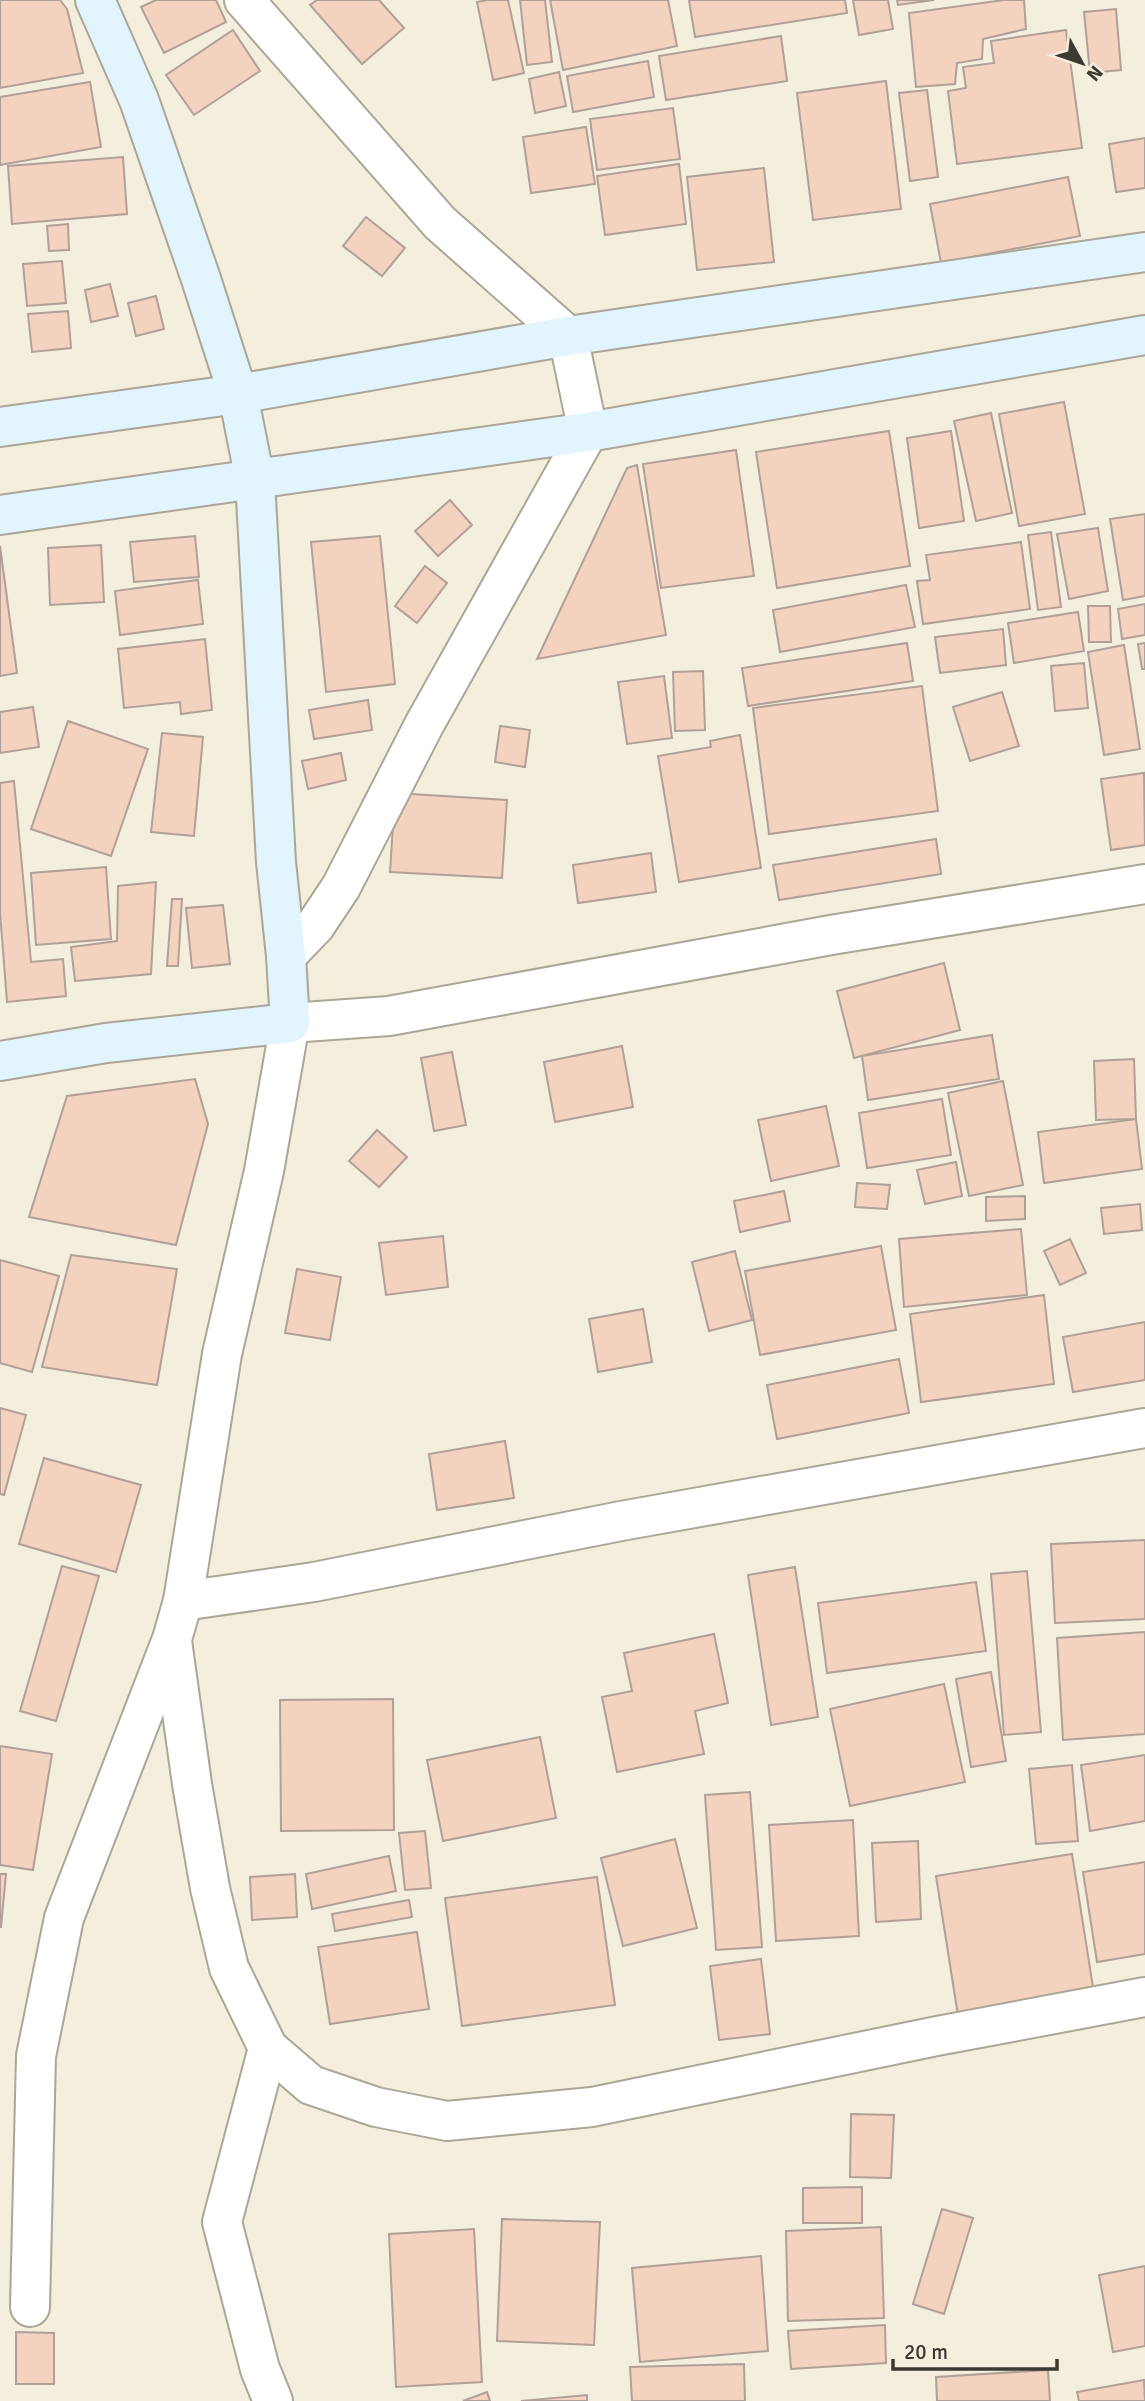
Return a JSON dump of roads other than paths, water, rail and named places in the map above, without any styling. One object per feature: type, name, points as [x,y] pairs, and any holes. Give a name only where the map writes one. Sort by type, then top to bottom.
[{"type":"street","points":[[30,2307],[36,2056],[64,1918],[172,1639],[183,1601],[222,1354],[264,1171],[290,1023],[276,862],[255,480],[238,394],[201,279],[139,100],[95,0]]},
{"type":"street","points":[[244,0],[440,223],[568,336],[588,432],[424,724],[341,887],[315,926],[286,956]]},
{"type":"street","points":[[0,427],[238,394],[568,336],[1145,253]]},
{"type":"street","points":[[0,515],[588,432],[1145,335]]},
{"type":"street","points":[[0,1061],[106,1043],[290,1023],[389,1016],[831,935],[1145,884]]},
{"type":"street","points":[[183,1601],[314,1582],[621,1521],[1145,1428]]},
{"type":"street","points":[[172,1639],[192,1784],[210,1888],[229,1968],[268,2048],[311,2085],[376,2107],[447,2121],[592,2107],[937,2036],[1145,1997]]},
{"type":"street","points":[[268,2048],[222,2221],[260,2369],[273,2401]]}]
